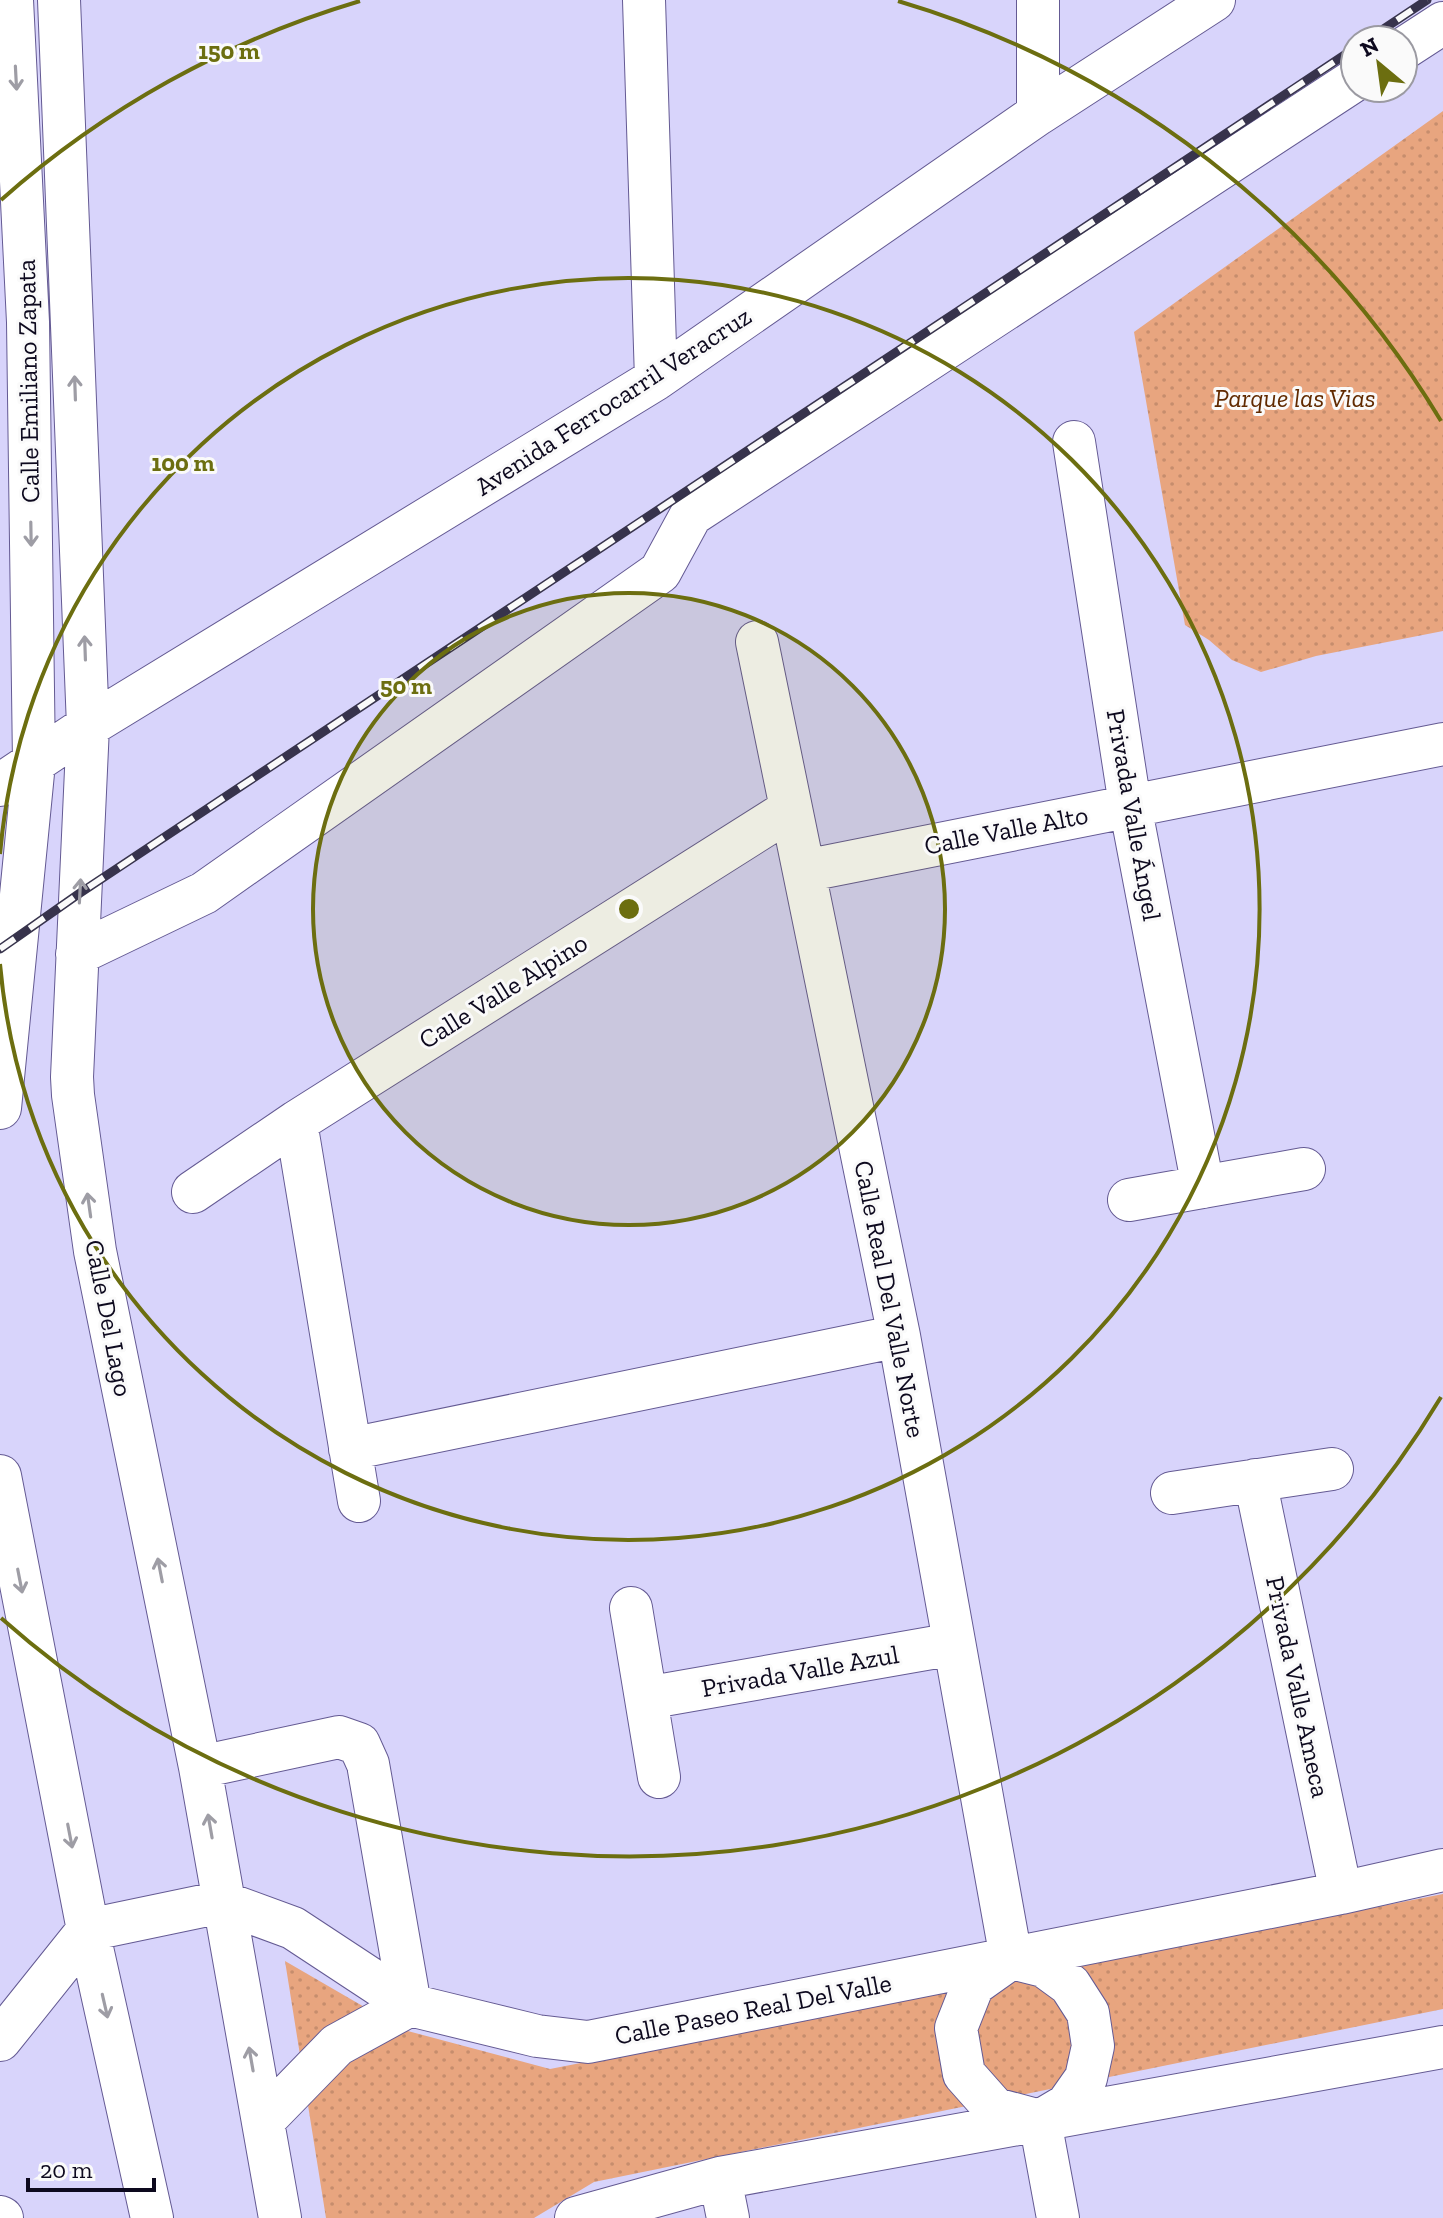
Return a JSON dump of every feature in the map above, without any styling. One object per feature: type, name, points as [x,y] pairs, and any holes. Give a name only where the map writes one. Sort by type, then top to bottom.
[{"type":"street","name":"Calle Emiliano Zapata","points":[[12,0],[17,774]]},
{"type":"street","name":"Calle Emiliano Zapata","points":[[59,0],[88,726]]},
{"type":"street","points":[[644,0],[656,379]]},
{"type":"street","points":[[1038,0],[1038,114]]},
{"type":"street","name":"Avenida Ferrocarril Veracruz","points":[[17,774],[88,726],[656,379],[1038,114],[1214,0]]},
{"type":"street","points":[[1419,39],[1443,23]]},
{"type":"street","points":[[77,954],[204,893],[660,572],[691,515],[1339,90]]},
{"type":"street","points":[[14,324],[72,316]]},
{"type":"street","name":"Privada Valle Ángel","points":[[1074,442],[1130,805],[1203,1187]]},
{"type":"street","name":"Calle Real Del Valle Norte","points":[[757,642],[899,1336],[1011,1958]]},
{"type":"street","name":"Calle Del Lago","points":[[88,726],[72,1077],[95,1251],[200,1767],[278,2204]]},
{"type":"street","name":"Calle Valle Alto","points":[[804,871],[1130,805],[1442,751]]},
{"type":"street","points":[[17,774],[1,1094],[72,1077]]},
{"type":"street","name":"Calle Valle Alpino","points":[[193,1192],[296,1122],[791,809]]},
{"type":"street","points":[[296,1122],[359,1501]]},
{"type":"street","points":[[1129,1200],[1304,1169]]},
{"type":"street","points":[[350,1449],[899,1336]]},
{"type":"street","points":[[1172,1493],[1332,1469]]},
{"type":"street","points":[[0,1476],[88,1930],[152,2218]]},
{"type":"street","name":"Privada Valle Ameca","points":[[1255,1480],[1341,1893]]},
{"type":"street","points":[[631,1608],[659,1777]]},
{"type":"street","name":"Privada Valle Azul","points":[[646,1698],[954,1644]]},
{"type":"street","points":[[200,1767],[339,1737],[359,1744],[368,1764],[410,2005],[337,2045],[263,2121]]},
{"type":"street","name":"Calle Paseo Real Del Valle","points":[[222,1902],[293,1928],[410,2005],[537,2036],[588,2042],[1341,1893],[1443,1870]]},
{"type":"street","points":[[0,2040],[88,1930],[222,1902]]},
{"type":"street","points":[[1011,1958],[1044,1966],[1070,1985],[1088,2013],[1093,2046],[1086,2078],[1067,2105],[1040,2121],[995,2109],[964,2074],[958,2044],[956,2028],[973,1985],[1011,1958]]},
{"type":"street","points":[[576,2218],[720,2178],[1443,2047]]},
{"type":"street","points":[[1040,2121],[1058,2218]]},
{"type":"street","points":[[720,2178],[728,2218]]},
{"type":"street","points":[[278,2204],[315,2218]]},
{"type":"green space","name":"Parque las Vias","points":[[1443,111],[1443,631],[1316,656],[1261,672],[1232,660],[1185,625],[1134,332]]},
{"type":"green space","points":[[1443,1894],[1443,2009],[594,2182],[534,2218],[326,2218],[285,1961],[404,2030],[550,2069]]},
{"type":"railway","points":[[1391,24],[1427,0]]},
{"type":"railway","points":[[0,949],[1339,59]]}]
